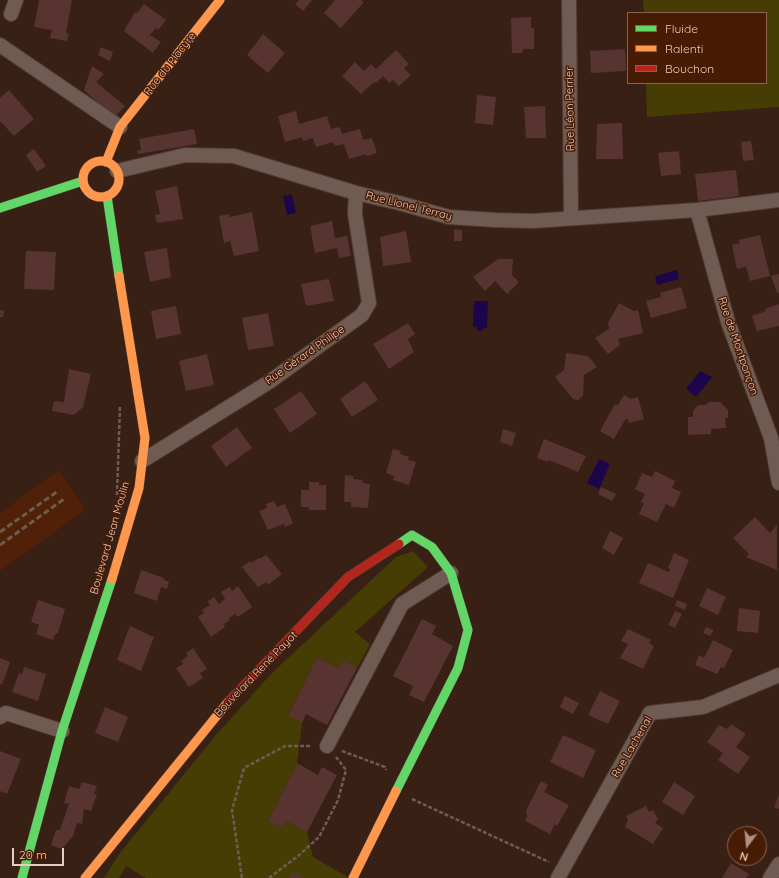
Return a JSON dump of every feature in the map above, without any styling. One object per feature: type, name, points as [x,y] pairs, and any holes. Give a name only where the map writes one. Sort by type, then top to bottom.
[{"type":"street","points":[[11,14],[16,0]]},
{"type":"street","name":"Rue du Placyre","points":[[112,167],[120,127],[220,0]]},
{"type":"street","name":"Rue Léon Perrier","points":[[569,0],[571,218]]},
{"type":"street","points":[[0,45],[120,127]]},
{"type":"street","name":"Rue Lionel Terray","points":[[112,167],[139,164],[186,155],[234,156],[356,193],[449,217],[533,221],[697,210],[779,200]]},
{"type":"street","points":[[95,163],[112,167],[119,181],[115,190],[107,196],[92,194],[85,186],[84,181],[86,170],[95,163]]},
{"type":"street","points":[[0,208],[84,181]]},
{"type":"street","name":"Rue Gérard Philipe","points":[[142,461],[268,382],[362,315],[369,303],[355,214],[356,193]]},
{"type":"street","name":"Boulevard Jean Moulin","points":[[22,878],[62,731],[129,526],[139,488],[145,438],[107,196]]},
{"type":"street","name":"Rue de Montponçon","points":[[697,210],[728,322],[771,438],[779,483]]},
{"type":"street","name":"Bouvelard René Payot","points":[[85,878],[222,708],[348,577],[412,535],[432,547],[451,573],[468,630],[458,668],[353,878]]},
{"type":"street","points":[[327,746],[402,604],[451,573]]},
{"type":"street","name":"Rue Lachenal","points":[[560,873],[650,714],[704,707],[779,675]]},
{"type":"street","points":[[0,717],[6,713],[62,731]]},
{"type":"street","points":[[770,878],[779,864]]},
{"type":"path","points":[[116,500],[120,398]]},
{"type":"path","points":[[242,878],[232,810],[244,768],[285,746],[327,746],[385,767],[397,792],[560,873]]},
{"type":"path","points":[[269,878],[298,856],[319,837],[338,800],[346,770],[327,746]]},
{"type":"shaded area","points":[[643,0],[779,0],[779,107],[647,117],[646,84],[767,84],[767,12],[644,12]]},
{"type":"shaded area","points":[[292,195],[296,213],[287,215],[283,196]]},
{"type":"shaded area","points":[[677,270],[679,279],[657,285],[655,276]]},
{"type":"shaded area","points":[[474,301],[488,301],[487,328],[480,332],[476,327],[473,327]]},
{"type":"shaded area","points":[[700,371],[712,377],[696,397],[686,389]]},
{"type":"shaded area","points":[[599,459],[610,464],[599,489],[587,483]]},
{"type":"shaded area","points":[[59,470],[85,510],[0,571],[0,513]]},
{"type":"shaded area","points":[[413,551],[428,567],[355,632],[370,644],[357,668],[343,660],[338,668],[317,657],[288,714],[302,723],[297,763],[268,821],[282,828],[286,821],[307,832],[313,857],[349,878],[146,878],[126,866],[119,878],[104,878],[120,853],[216,735],[271,674],[396,557]]},
{"type":"building","points":[[39,0],[72,0],[66,33],[69,34],[67,41],[50,38],[52,30],[34,27]]},
{"type":"building","points":[[299,0],[312,0],[303,11],[295,4]]},
{"type":"building","points":[[335,0],[361,0],[364,2],[341,28],[324,13]]},
{"type":"building","points":[[144,4],[166,20],[158,30],[156,28],[150,35],[161,42],[153,53],[124,31],[135,12],[137,13]]},
{"type":"building","points":[[531,17],[531,28],[534,28],[534,49],[523,49],[522,53],[512,53],[511,18]]},
{"type":"building","points":[[263,34],[285,53],[268,73],[247,55]]},
{"type":"building","points":[[101,47],[113,52],[110,61],[98,55]]},
{"type":"building","points":[[625,49],[626,71],[591,73],[590,51]]},
{"type":"building","points":[[396,50],[409,64],[404,68],[411,75],[399,86],[393,80],[389,83],[383,76],[361,94],[342,76],[355,62],[364,71],[371,64],[376,69]]},
{"type":"building","points":[[92,66],[104,74],[96,82],[125,106],[114,118],[84,90]]},
{"type":"building","points":[[9,90],[34,119],[14,136],[0,121],[0,98]]},
{"type":"building","points":[[477,95],[496,97],[493,125],[475,123]]},
{"type":"building","points":[[545,106],[546,138],[526,138],[524,107]]},
{"type":"building","points":[[296,111],[299,124],[327,116],[331,129],[340,127],[342,134],[360,129],[363,140],[372,138],[377,153],[367,156],[366,154],[349,159],[344,144],[335,146],[333,142],[316,147],[313,138],[303,141],[302,137],[285,142],[278,116]]},
{"type":"building","points":[[622,123],[623,159],[596,159],[597,124]]},
{"type":"building","points":[[194,129],[197,144],[138,154],[137,151],[141,150],[139,139]]},
{"type":"building","points":[[751,141],[754,160],[743,161],[741,142]]},
{"type":"building","points":[[34,149],[46,166],[37,172],[26,155]]},
{"type":"building","points":[[679,151],[681,174],[661,176],[658,153]]},
{"type":"building","points":[[736,170],[739,196],[698,201],[695,174]]},
{"type":"building","points":[[177,186],[183,219],[157,223],[155,215],[160,214],[155,191]]},
{"type":"building","points":[[252,212],[259,251],[234,256],[230,241],[224,243],[219,216],[229,214],[230,217]]},
{"type":"building","points":[[332,221],[335,238],[347,236],[351,256],[339,258],[337,248],[315,253],[310,226]]},
{"type":"building","points":[[454,229],[462,230],[462,241],[454,241]]},
{"type":"building","points":[[406,231],[411,262],[383,266],[380,237]]},
{"type":"building","points":[[760,235],[770,276],[750,281],[746,267],[737,269],[732,245],[740,243],[739,240]]},
{"type":"building","points":[[167,248],[171,277],[150,282],[144,252]]},
{"type":"building","points":[[26,251],[56,252],[54,290],[24,289]]},
{"type":"building","points":[[498,259],[513,259],[512,275],[519,282],[507,294],[495,281],[485,291],[473,277]]},
{"type":"building","points":[[779,274],[779,293],[777,293],[771,276]]},
{"type":"building","points":[[329,279],[334,301],[306,306],[301,284]]},
{"type":"building","points":[[681,287],[687,308],[651,318],[646,301],[661,297],[660,293]]},
{"type":"building","points":[[619,303],[634,311],[638,310],[643,333],[618,339],[620,345],[608,354],[595,338],[609,329],[608,323]]},
{"type":"building","points":[[779,304],[779,326],[757,331],[752,316]]},
{"type":"building","points":[[176,306],[181,334],[156,339],[151,311]]},
{"type":"building","points":[[0,310],[4,311],[3,317],[0,317]]},
{"type":"building","points":[[268,313],[274,346],[248,350],[242,318]]},
{"type":"building","points":[[408,323],[415,334],[408,339],[414,352],[389,369],[373,344]]},
{"type":"building","points":[[566,353],[588,356],[597,367],[584,375],[583,396],[578,400],[573,399],[555,377],[564,370]]},
{"type":"building","points":[[207,354],[214,385],[186,391],[179,361]]},
{"type":"building","points":[[69,369],[91,374],[83,407],[74,415],[52,411],[54,401],[64,402]]},
{"type":"building","points":[[365,381],[378,400],[352,417],[340,399]]},
{"type":"building","points":[[301,391],[317,414],[290,433],[274,409]]},
{"type":"building","points":[[624,395],[631,399],[638,397],[644,419],[629,423],[628,419],[625,420],[614,439],[600,431],[615,404],[618,405]]},
{"type":"building","points":[[709,402],[720,402],[728,410],[728,418],[725,418],[726,428],[711,429],[711,434],[688,435],[688,417],[693,417],[693,411],[698,405],[706,405]]},
{"type":"building","points":[[237,427],[252,448],[226,467],[211,446]]},
{"type":"building","points":[[503,429],[516,433],[512,446],[500,442]]},
{"type":"building","points":[[544,439],[586,456],[578,472],[548,460],[547,462],[537,458]]},
{"type":"building","points":[[393,449],[401,451],[400,454],[409,457],[408,460],[416,462],[409,485],[393,480],[394,476],[386,473]]},
{"type":"building","points":[[655,471],[675,481],[672,488],[681,492],[674,508],[666,504],[657,522],[639,514],[644,503],[641,502],[645,494],[635,489],[642,473],[652,477]]},
{"type":"building","points":[[345,475],[353,476],[353,479],[362,480],[363,483],[370,484],[368,508],[351,507],[351,502],[344,502]]},
{"type":"building","points":[[309,482],[319,482],[319,485],[326,485],[326,510],[309,510],[309,507],[301,507],[301,490],[309,490]]},
{"type":"building","points":[[601,487],[616,494],[612,501],[598,494]]},
{"type":"building","points":[[274,501],[277,507],[285,504],[293,523],[285,527],[284,524],[268,530],[259,511],[267,508],[266,504]]},
{"type":"building","points":[[755,517],[770,533],[777,525],[777,570],[746,557],[749,554],[733,538]]},
{"type":"building","points":[[610,531],[623,538],[614,555],[602,548]]},
{"type":"building","points":[[674,553],[689,560],[673,598],[639,583],[648,563],[669,572],[670,569],[668,568]]},
{"type":"building","points":[[266,555],[282,574],[268,585],[266,582],[258,587],[242,567],[250,561],[251,563]]},
{"type":"building","points":[[141,570],[164,578],[164,580],[169,582],[167,589],[161,587],[157,601],[134,593]]},
{"type":"building","points":[[238,586],[252,607],[238,617],[235,614],[229,618],[230,620],[224,624],[225,627],[211,637],[198,617],[204,613],[202,610],[210,605],[208,601],[214,597],[219,604],[225,599],[221,592],[230,587],[232,591]]},
{"type":"building","points":[[707,588],[726,597],[718,615],[699,606]]},
{"type":"building","points":[[38,600],[65,609],[58,633],[56,633],[53,640],[36,634],[39,625],[31,622]]},
{"type":"building","points":[[677,600],[687,604],[685,610],[675,606]]},
{"type":"building","points":[[739,608],[760,611],[758,633],[737,631]]},
{"type":"building","points":[[675,611],[682,614],[675,628],[668,625]]},
{"type":"building","points":[[422,619],[436,626],[432,634],[453,646],[424,702],[409,695],[413,686],[393,676]]},
{"type":"building","points":[[130,626],[154,637],[141,671],[117,660]]},
{"type":"building","points":[[706,627],[714,630],[710,636],[703,633]]},
{"type":"building","points":[[628,629],[651,640],[649,643],[654,646],[643,669],[620,658],[628,644],[621,641]]},
{"type":"building","points":[[713,640],[733,650],[724,668],[721,667],[717,674],[695,665],[699,655],[704,658]]},
{"type":"building","points":[[193,648],[207,669],[200,673],[203,678],[189,687],[176,668],[183,664],[181,661],[188,656],[186,653]]},
{"type":"building","points":[[317,657],[338,668],[343,660],[357,668],[327,725],[306,714],[302,723],[288,715]]},
{"type":"building","points":[[0,658],[10,662],[2,685],[0,684]]},
{"type":"building","points":[[24,667],[46,674],[38,701],[12,692],[19,673],[22,674]]},
{"type":"building","points":[[600,691],[620,701],[608,724],[588,715]]},
{"type":"building","points":[[565,696],[579,703],[573,714],[560,707]]},
{"type":"building","points":[[105,707],[128,717],[118,742],[95,733]]},
{"type":"building","points":[[731,724],[746,734],[736,747],[750,757],[738,774],[718,760],[723,753],[707,742],[719,725],[727,729]]},
{"type":"building","points":[[563,735],[596,750],[583,778],[550,762]]},
{"type":"building","points":[[0,751],[21,759],[7,794],[0,791]]},
{"type":"building","points":[[297,763],[318,775],[322,767],[337,775],[307,832],[286,821],[282,828],[268,821]]},
{"type":"building","points":[[541,781],[548,785],[544,792],[569,805],[557,826],[555,824],[550,834],[525,821],[527,816],[526,811]]},
{"type":"building","points":[[82,782],[97,786],[94,794],[97,794],[91,811],[84,809],[82,824],[77,823],[73,836],[62,849],[51,845],[56,830],[60,830],[69,804],[64,803],[69,786],[79,789]]},
{"type":"building","points":[[674,782],[695,796],[683,815],[662,802]]},
{"type":"building","points":[[779,795],[779,809],[774,807]]},
{"type":"building","points":[[646,806],[649,812],[653,810],[658,819],[655,823],[663,828],[653,844],[625,827],[628,820],[626,816]]},
{"type":"building","points":[[729,866],[736,866],[749,874],[746,878],[722,878]]},
{"type":"building","points":[[292,872],[304,878],[289,878]]},
{"type":"railway","points":[[0,532],[58,491]]},
{"type":"railway","points":[[0,545],[64,499]]},
{"type":"traffic: fast","points":[[0,208],[83,181]]},
{"type":"traffic: fast","points":[[107,196],[119,276]]},
{"type":"traffic: fast","points":[[396,791],[458,668],[468,630],[451,573],[432,547],[412,535],[399,544]]},
{"type":"traffic: fast","points":[[22,878],[62,731],[112,579]]},
{"type":"traffic: slow","points":[[106,162],[120,127],[220,0]]},
{"type":"traffic: slow","points":[[101,161],[111,164],[116,169],[119,179],[116,189],[111,194],[101,197],[91,194],[86,189],[83,179],[86,169],[91,164],[101,161]]},
{"type":"traffic: slow","points":[[112,579],[139,488],[145,438],[119,276]]},
{"type":"traffic: slow","points":[[85,878],[228,702]]},
{"type":"traffic: slow","points":[[353,878],[396,791]]},
{"type":"traffic: jam","points":[[228,702],[348,577],[399,544]]}]
